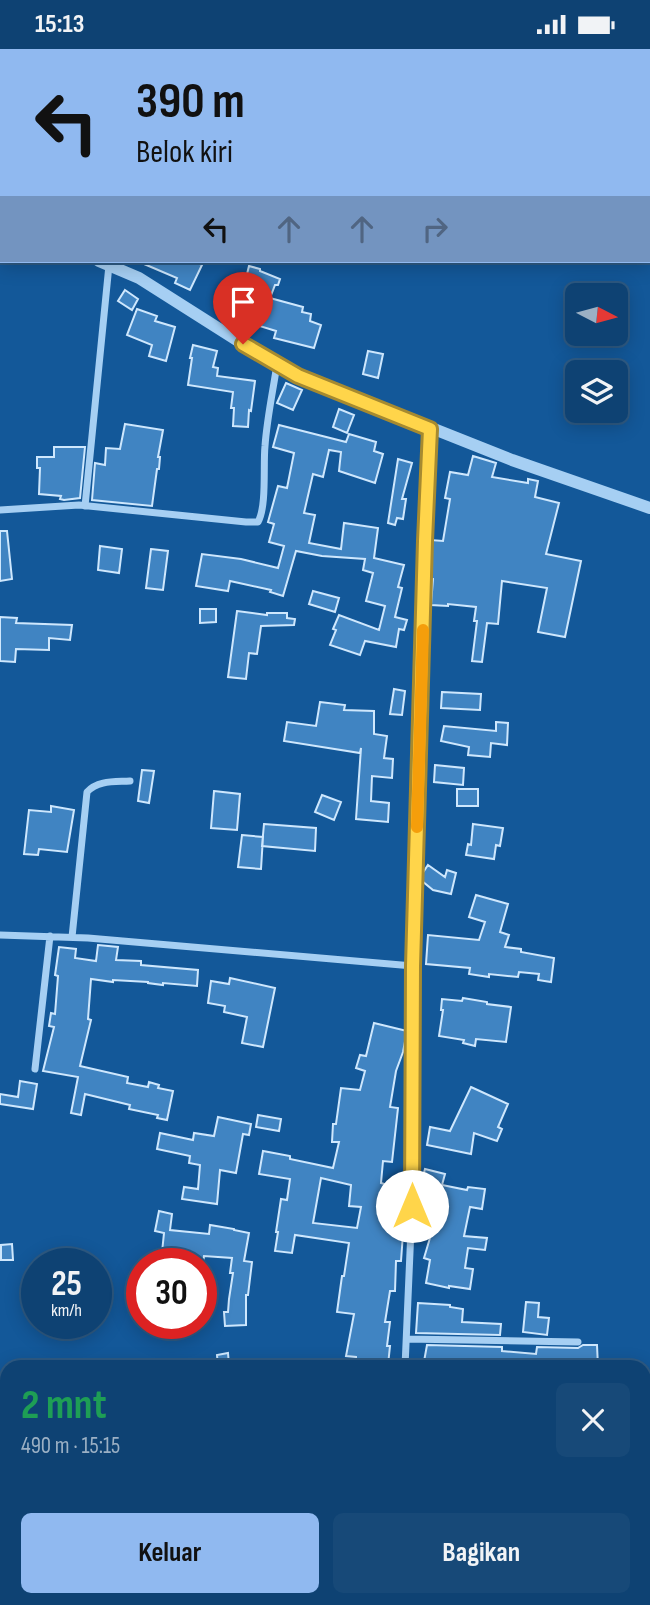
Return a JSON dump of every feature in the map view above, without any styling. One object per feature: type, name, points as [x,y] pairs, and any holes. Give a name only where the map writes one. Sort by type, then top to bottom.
[{"type":"street","points":[[85,506],[104,263],[139,278],[298,376],[512,460],[650,507]]},
{"type":"street","points":[[0,510],[85,506],[258,522],[261,517],[265,445],[277,364]]},
{"type":"street","points":[[406,1360],[412,1206],[413,966],[430,429]]},
{"type":"street","points":[[72,937],[87,792],[97,784],[130,781]]},
{"type":"street","points":[[0,935],[72,937],[413,966]]},
{"type":"street","points":[[35,1069],[50,936]]},
{"type":"street","points":[[407,1339],[578,1342]]},
{"type":"building","points":[[142,263],[202,265],[190,290],[175,283],[177,278]]},
{"type":"building","points":[[249,266],[280,279],[270,298],[303,307],[302,312],[311,314],[310,321],[321,325],[314,348],[274,338],[276,331],[247,322],[260,281],[246,278]]},
{"type":"building","points":[[125,290],[138,299],[132,310],[118,301]]},
{"type":"building","points":[[137,309],[157,316],[155,321],[175,327],[166,361],[149,356],[152,345],[127,335]]},
{"type":"building","points":[[193,345],[217,351],[213,367],[218,368],[217,376],[255,381],[248,427],[233,426],[233,392],[188,385]]},
{"type":"building","points":[[368,351],[383,354],[378,378],[363,374]]},
{"type":"building","points":[[286,383],[302,390],[293,410],[277,403]]},
{"type":"building","points":[[339,409],[354,415],[347,433],[333,427]]},
{"type":"building","points":[[125,424],[163,430],[152,506],[92,500],[95,463],[105,465],[106,448],[120,449]]},
{"type":"building","points":[[279,425],[346,442],[349,434],[376,442],[374,451],[383,454],[375,483],[339,471],[341,452],[329,450],[323,477],[313,474],[304,513],[315,515],[309,543],[341,549],[344,523],[378,528],[374,558],[404,565],[398,587],[402,588],[395,617],[407,620],[404,630],[399,629],[396,647],[365,641],[360,655],[330,645],[339,615],[379,630],[385,606],[366,601],[373,573],[363,570],[365,559],[296,551],[283,596],[270,592],[271,590],[230,581],[228,591],[196,586],[202,554],[241,559],[278,568],[284,546],[269,542],[274,524],[268,522],[278,486],[287,488],[294,453],[273,447]]},
{"type":"building","points":[[54,447],[85,447],[80,498],[64,500],[60,499],[61,496],[39,494],[40,468],[37,468],[37,457],[54,457]]},
{"type":"building","points":[[473,456],[496,463],[492,477],[528,483],[528,479],[538,481],[535,497],[559,503],[546,554],[581,561],[565,637],[538,632],[547,588],[502,581],[498,624],[487,623],[482,662],[472,661],[476,607],[431,605],[431,540],[443,541],[450,499],[445,498],[450,472],[468,475]]},
{"type":"building","points":[[398,459],[412,463],[402,499],[406,499],[403,519],[397,518],[395,525],[388,523]]},
{"type":"building","points":[[0,531],[7,531],[12,579],[0,581]]},
{"type":"building","points":[[100,546],[122,549],[119,573],[98,570]]},
{"type":"building","points":[[151,549],[168,551],[163,590],[146,588]]},
{"type":"building","points":[[313,591],[339,598],[335,612],[309,604]]},
{"type":"building","points":[[200,609],[216,609],[216,622],[200,623]]},
{"type":"building","points":[[237,611],[267,615],[287,613],[287,618],[295,619],[294,625],[261,626],[257,654],[249,653],[246,679],[228,677]]},
{"type":"building","points":[[0,617],[17,618],[16,623],[72,625],[70,640],[49,638],[49,650],[16,649],[15,662],[0,661]]},
{"type":"building","points":[[394,689],[405,691],[402,715],[390,714]]},
{"type":"building","points":[[442,692],[481,694],[480,710],[441,708]]},
{"type":"building","points":[[320,702],[345,705],[344,710],[374,711],[374,734],[387,736],[384,758],[393,759],[392,778],[372,776],[371,801],[389,803],[388,822],[356,819],[361,748],[360,753],[284,741],[287,722],[316,726]]},
{"type":"building","points":[[496,722],[508,723],[507,745],[491,743],[490,757],[468,755],[469,747],[441,741],[444,726],[496,731]]},
{"type":"building","points":[[435,765],[464,768],[463,785],[434,782]]},
{"type":"building","points":[[142,770],[154,771],[149,803],[138,801]]},
{"type":"building","points":[[457,789],[478,789],[478,806],[457,806]]},
{"type":"building","points":[[214,791],[240,794],[237,830],[211,828]]},
{"type":"building","points":[[322,795],[341,802],[334,820],[315,812]]},
{"type":"building","points":[[51,806],[74,810],[67,852],[39,849],[38,855],[24,854],[29,810],[51,812]]},
{"type":"building","points":[[264,824],[316,828],[315,851],[262,846]]},
{"type":"building","points":[[473,824],[503,828],[500,846],[496,845],[494,859],[466,855],[468,844],[471,845]]},
{"type":"building","points":[[242,835],[263,837],[261,869],[238,867]]},
{"type":"building","points":[[428,865],[445,877],[447,870],[456,873],[451,894],[433,890],[422,881],[422,874]]},
{"type":"building","points":[[476,895],[508,904],[500,932],[509,935],[505,947],[554,958],[551,982],[538,980],[539,974],[519,972],[518,977],[489,974],[489,977],[469,974],[470,968],[426,964],[428,935],[479,940],[485,922],[469,917]]},
{"type":"building","points":[[98,945],[118,947],[116,960],[198,970],[197,986],[91,979],[88,1019],[91,1020],[80,1066],[128,1077],[127,1083],[148,1087],[149,1082],[159,1085],[158,1088],[173,1091],[167,1120],[157,1118],[158,1115],[129,1109],[130,1105],[85,1094],[81,1115],[71,1113],[78,1077],[43,1071],[54,1027],[49,1026],[51,1013],[55,1014],[58,976],[55,975],[59,947],[76,949],[75,958],[96,961]]},
{"type":"building","points":[[230,978],[275,988],[263,1047],[242,1043],[247,1017],[224,1012],[225,1006],[208,1003],[211,981],[229,984]]},
{"type":"building","points":[[463,998],[511,1007],[506,1042],[476,1039],[475,1046],[463,1043],[464,1040],[439,1036],[442,999],[462,1001]]},
{"type":"building","points":[[374,1023],[407,1031],[390,1107],[398,1108],[392,1162],[383,1161],[381,1183],[394,1187],[390,1204],[405,1206],[401,1261],[396,1261],[395,1291],[390,1291],[385,1322],[390,1322],[389,1360],[356,1360],[356,1357],[346,1356],[354,1314],[337,1312],[349,1243],[295,1235],[292,1253],[275,1251],[281,1199],[287,1200],[290,1179],[259,1174],[263,1151],[333,1168],[339,1142],[332,1142],[333,1124],[336,1124],[341,1088],[360,1090],[365,1071],[356,1068],[360,1055],[366,1056]],"holes":[[[321,1178],[351,1185],[349,1206],[361,1207],[357,1228],[313,1223]]]},
{"type":"building","points":[[20,1081],[37,1084],[33,1109],[0,1104],[0,1094],[18,1097]]},
{"type":"building","points":[[471,1087],[508,1104],[498,1127],[502,1129],[497,1141],[474,1133],[471,1154],[427,1145],[430,1127],[450,1131]]},
{"type":"building","points":[[258,1115],[281,1119],[279,1131],[256,1127]]},
{"type":"building","points":[[218,1117],[251,1124],[249,1135],[243,1134],[236,1173],[220,1170],[217,1204],[182,1199],[184,1187],[198,1189],[200,1165],[189,1163],[190,1156],[157,1149],[160,1133],[193,1140],[194,1133],[214,1136]]},
{"type":"building","points":[[425,1169],[445,1174],[442,1185],[467,1190],[468,1187],[485,1189],[482,1209],[470,1207],[464,1236],[487,1238],[485,1250],[468,1248],[465,1268],[473,1269],[470,1289],[426,1283],[430,1260],[424,1258],[435,1221],[429,1219],[440,1192],[420,1187]]},
{"type":"building","points":[[159,1211],[172,1214],[170,1230],[209,1234],[210,1225],[249,1233],[244,1261],[252,1262],[246,1295],[246,1325],[225,1326],[224,1312],[228,1312],[233,1273],[230,1273],[232,1258],[217,1257],[217,1248],[162,1248],[164,1233],[155,1231]]},
{"type":"building","points":[[12,1244],[13,1260],[1,1260],[1,1245]]},
{"type":"building","points":[[526,1302],[539,1303],[538,1317],[549,1318],[547,1335],[523,1332]]},
{"type":"building","points":[[418,1303],[450,1305],[463,1309],[462,1322],[501,1324],[500,1335],[416,1333]]},
{"type":"building","points":[[427,1345],[502,1347],[502,1351],[536,1354],[537,1347],[578,1348],[583,1345],[597,1345],[598,1360],[424,1360]]},
{"type":"building","points":[[228,1353],[229,1360],[217,1360],[217,1355]]},
{"type":"slow traffic","points":[[417,827],[423,630]]},
{"type":"route","points":[[243,344],[298,376],[430,429],[413,966],[412,1206]]}]
